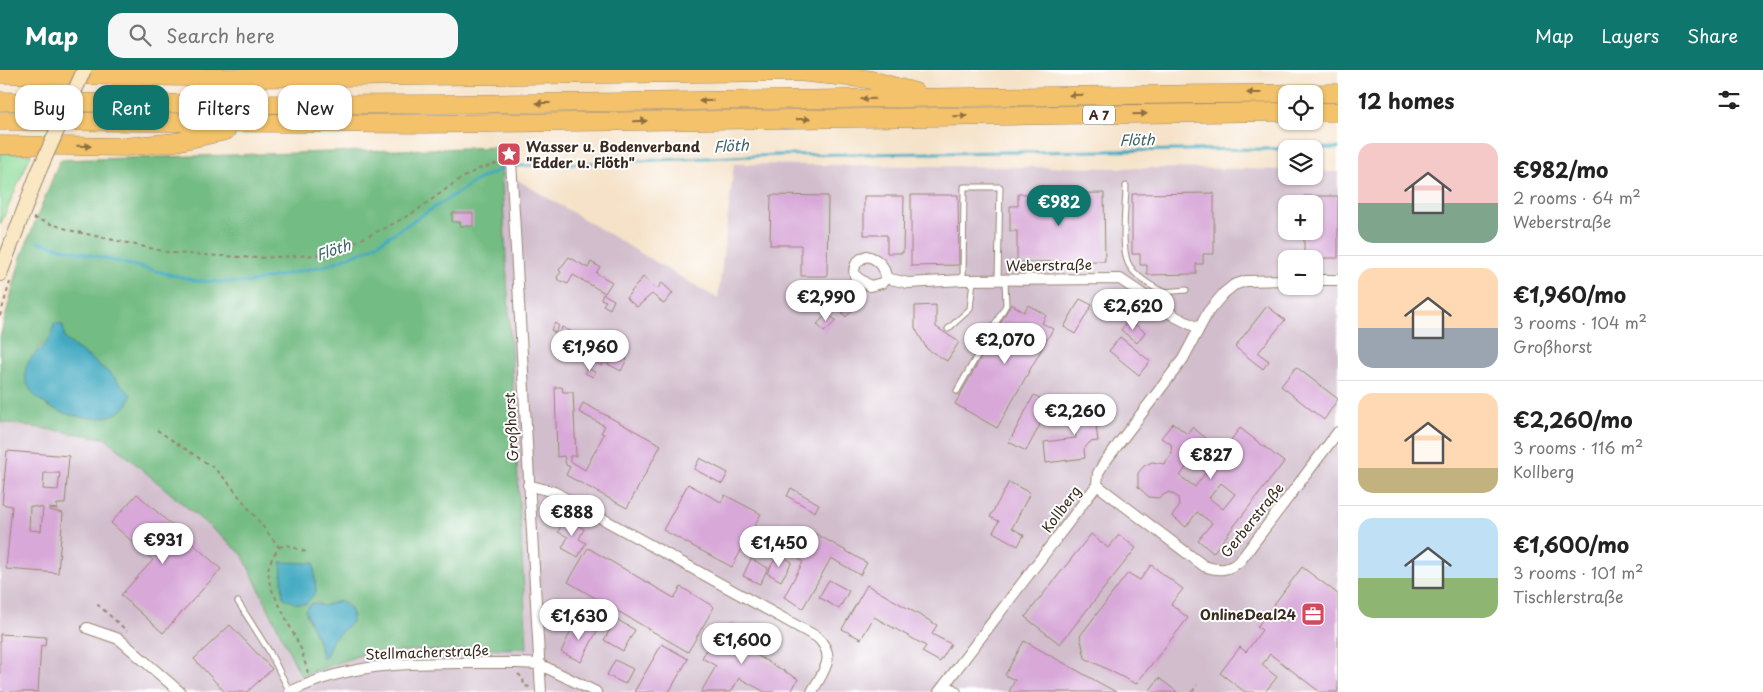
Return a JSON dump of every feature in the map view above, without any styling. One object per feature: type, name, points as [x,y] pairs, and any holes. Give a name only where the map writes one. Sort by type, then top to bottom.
[{"type":"highway","points":[[248,78],[275,70]]},
{"type":"highway","points":[[475,70],[493,76]]},
{"type":"highway","points":[[0,74],[248,78],[798,72],[867,79],[934,98]]},
{"type":"highway","name":"A 7","points":[[0,101],[395,104],[1338,93]]},
{"type":"highway","name":"A 7","points":[[268,124],[572,122],[1278,112]]},
{"type":"highway","points":[[1323,112],[1338,112]]},
{"type":"highway","name":"A 7","points":[[0,121],[179,123]]},
{"type":"highway","points":[[0,145],[124,147],[152,145],[228,130]]},
{"type":"main road","points":[[0,274],[38,173],[84,70]]},
{"type":"street","name":"Großhorst","points":[[511,161],[540,689]]},
{"type":"street","name":"Weberstraße","points":[[886,278],[908,283],[1002,279],[1120,280],[1176,317],[1198,328]]},
{"type":"street","name":"Kollberg","points":[[942,688],[1097,485],[1098,473],[1104,463],[1183,359],[1208,312],[1234,285],[1246,281],[1278,280]]},
{"type":"street","points":[[1323,280],[1338,280]]},
{"type":"street","name":"Gerberstraße","points":[[1097,485],[1204,566],[1218,571],[1231,568],[1240,561],[1338,432]]},
{"type":"street","points":[[528,485],[554,492],[817,637],[827,646],[829,660],[812,692]]},
{"type":"street","points":[[86,628],[119,639],[180,692]]},
{"type":"street","points":[[539,664],[596,692]]},
{"type":"street","name":"Stellmacherstraße","points":[[290,692],[302,689],[312,682],[352,670],[386,665],[539,664]]},
{"type":"street","points":[[942,688],[956,692]]},
{"type":"lane","points":[[1126,186],[1126,248],[1128,264],[1136,274],[1163,292],[1186,290]]},
{"type":"lane","points":[[948,329],[970,309],[964,187],[1000,187],[1002,279],[1006,305],[957,391]]},
{"type":"lane","points":[[1153,301],[1163,292]]},
{"type":"lane","points":[[238,602],[269,651],[290,692]]},
{"type":"path","points":[[33,218],[73,232],[172,253],[256,258],[317,255],[354,242],[389,226],[416,211],[457,181],[478,169],[511,161]]},
{"type":"path","points":[[157,430],[214,468],[227,481],[280,547]]},
{"type":"path","points":[[306,552],[287,545],[280,547],[272,558],[268,569],[270,586],[300,649],[312,682]]},
{"type":"path","points":[[511,672],[523,678],[524,686],[540,689]]},
{"type":"path","points":[[1192,692],[1197,685]]},
{"type":"shaded area","points":[[734,164],[1278,170],[1278,185],[1323,185],[1323,171],[1338,172],[1338,692],[0,692],[0,423],[105,438],[242,554],[301,676],[369,652],[527,648],[501,170],[718,299]]},
{"type":"green space","points":[[500,147],[527,648],[369,652],[301,676],[242,554],[105,438],[0,422],[0,337],[21,257],[60,160]],"holes":[[[51,337],[65,339],[112,375],[94,418],[71,415],[47,406],[37,350]],[[340,601],[348,605],[353,616],[321,652],[313,628],[306,615],[316,602],[323,606]]]},
{"type":"green space","points":[[0,153],[31,154],[0,225]]},
{"type":"water","points":[[54,323],[63,325],[65,339],[112,375],[131,395],[123,409],[109,416],[91,418],[71,415],[52,408],[36,397],[27,384],[26,368],[30,359],[51,337]]},
{"type":"water","points":[[281,562],[314,563],[316,592],[306,604],[294,603],[283,597]]},
{"type":"water","points":[[340,601],[350,609],[352,622],[333,639],[325,658],[322,657],[320,645],[305,610],[312,603],[323,606]]},
{"type":"building","points":[[1104,193],[1105,261],[1017,262],[1017,231],[1010,231],[1010,206],[1018,206],[1018,194]]},
{"type":"building","points":[[1214,193],[1214,254],[1203,254],[1203,264],[1196,264],[1196,274],[1147,275],[1147,265],[1140,265],[1140,254],[1132,254],[1132,194]]},
{"type":"building","points":[[771,195],[828,196],[827,276],[801,276],[801,245],[770,245]]},
{"type":"building","points":[[911,195],[958,195],[959,265],[911,266]]},
{"type":"building","points":[[864,196],[904,196],[903,253],[887,253],[887,235],[864,235]]},
{"type":"building","points":[[1323,196],[1338,196],[1338,258],[1323,258],[1323,250],[1304,250],[1304,240],[1323,240]]},
{"type":"building","points":[[452,213],[473,213],[473,226],[460,226],[460,222],[452,222]]},
{"type":"building","points":[[569,257],[588,268],[591,262],[600,267],[596,273],[612,282],[605,293],[573,275],[568,284],[558,280],[557,277],[561,272],[559,270]]},
{"type":"building","points":[[643,277],[657,289],[662,283],[673,293],[664,304],[652,294],[637,307],[626,298]]},
{"type":"building","points":[[603,294],[614,300],[610,309],[603,305],[606,301],[601,299]]},
{"type":"building","points":[[1080,299],[1092,305],[1075,334],[1064,327]]},
{"type":"building","points":[[1011,304],[1024,312],[1028,305],[1046,315],[1042,323],[1053,329],[997,428],[955,404]]},
{"type":"building","points":[[936,305],[936,327],[959,342],[947,361],[927,349],[915,328],[915,306]]},
{"type":"building","points":[[1267,306],[1285,320],[1258,353],[1269,361],[1263,369],[1235,347]]},
{"type":"building","points":[[848,308],[852,311],[846,317],[842,313]]},
{"type":"building","points":[[828,313],[836,321],[824,332],[817,324]]},
{"type":"building","points":[[1129,320],[1145,332],[1137,343],[1121,330]]},
{"type":"building","points":[[555,323],[559,326],[555,333],[551,330]]},
{"type":"building","points":[[562,327],[574,333],[563,352],[550,345],[553,338],[558,338]]},
{"type":"building","points":[[1120,337],[1150,361],[1139,375],[1109,351]]},
{"type":"building","points":[[595,344],[627,359],[621,371],[604,362],[602,366],[582,354],[586,346],[592,350]]},
{"type":"building","points":[[1296,367],[1338,399],[1324,420],[1281,386]]},
{"type":"building","points":[[587,368],[595,372],[593,377],[585,373]]},
{"type":"building","points":[[555,387],[562,387],[563,392],[573,392],[576,456],[570,456],[570,461],[585,470],[604,434],[601,433],[605,426],[579,412],[583,403],[661,445],[627,508],[566,475],[570,467],[566,465],[564,456],[557,457]]},
{"type":"building","points":[[1034,395],[1051,404],[1026,451],[1009,442]]},
{"type":"building","points":[[1093,402],[1098,441],[1090,442],[1084,449],[1085,458],[1046,463],[1044,442],[1076,438],[1072,405]]},
{"type":"building","points":[[1173,423],[1187,434],[1192,427],[1207,439],[1202,445],[1218,457],[1240,428],[1284,462],[1213,553],[1198,540],[1212,523],[1197,512],[1186,527],[1172,516],[1179,507],[1178,497],[1169,492],[1158,498],[1149,497],[1138,487],[1138,473],[1144,466],[1152,462],[1164,464],[1172,454],[1171,444],[1161,438]],"holes":[[[1191,460],[1206,472],[1195,487],[1180,476]],[[1221,483],[1235,494],[1223,509],[1209,498]]]},
{"type":"building","points":[[7,451],[69,456],[65,504],[57,504],[57,509],[49,508],[49,510],[63,513],[58,573],[6,569],[12,506],[2,504]],"holes":[[[44,473],[60,473],[58,490],[43,489]],[[30,506],[43,508],[41,531],[29,530]]]},
{"type":"building","points":[[700,458],[728,473],[722,484],[694,469]]},
{"type":"building","points":[[1009,482],[1030,493],[1012,528],[1024,535],[1018,546],[993,532],[999,521],[990,517]]},
{"type":"building","points":[[688,484],[721,502],[725,495],[761,514],[732,567],[663,530]]},
{"type":"building","points":[[791,488],[819,504],[815,512],[787,496]]},
{"type":"building","points":[[137,494],[221,569],[163,633],[121,595],[153,560],[111,523]]},
{"type":"building","points":[[565,518],[584,529],[579,539],[586,543],[578,557],[562,548],[568,537],[558,532]]},
{"type":"building","points":[[813,532],[867,563],[860,575],[831,558],[803,608],[784,597],[803,562],[799,559]]},
{"type":"building","points":[[1091,534],[1108,548],[1119,535],[1136,548],[1060,644],[1025,617]]},
{"type":"building","points":[[588,548],[674,598],[681,587],[714,607],[688,652],[568,582]]},
{"type":"building","points":[[778,554],[792,562],[781,581],[767,573]]},
{"type":"building","points":[[751,559],[768,568],[760,584],[743,576]]},
{"type":"building","points":[[1151,565],[1183,589],[1171,604],[1188,618],[1136,684],[1085,658],[1080,636],[1128,573],[1140,580]]},
{"type":"building","points":[[1302,567],[1338,594],[1338,692],[1320,692],[1270,654],[1262,665],[1277,677],[1265,692],[1245,692],[1220,673],[1240,647],[1246,652],[1262,630],[1257,627]]},
{"type":"building","points":[[829,580],[849,591],[839,609],[819,597]]},
{"type":"building","points":[[867,585],[937,625],[932,634],[951,644],[940,662],[922,652],[926,646],[874,617],[861,639],[842,629]]},
{"type":"building","points":[[616,619],[635,630],[623,651],[604,640]]},
{"type":"building","points":[[576,620],[597,631],[581,662],[561,652]]},
{"type":"building","points":[[732,621],[753,632],[744,648],[798,679],[791,692],[765,692],[739,678],[731,692],[701,692],[716,666],[702,658],[716,633],[723,637]]},
{"type":"building","points":[[230,625],[272,669],[247,692],[225,692],[194,659]]},
{"type":"building","points":[[0,634],[46,637],[45,646],[41,645],[38,692],[0,692]]},
{"type":"building","points":[[1024,641],[1116,692],[1009,692],[1015,680],[1005,675]]},
{"type":"building","points":[[662,644],[688,659],[669,692],[634,692]]},
{"type":"building","points":[[615,660],[633,669],[625,684],[607,675]]},
{"type":"building","points":[[1159,678],[1177,692],[1152,692],[1150,690]]},
{"type":"waterway","name":"Flöth","points":[[38,242],[197,281],[246,283],[328,265],[369,249],[479,179],[502,169],[518,166],[777,155],[1338,148]]},
{"type":"place","name":"Wasser u. Bodenverband \"Edder u. Flöth\"","points":[[509,154]]},
{"type":"place","name":"OnlineDeal24","points":[[1313,614]]}]
